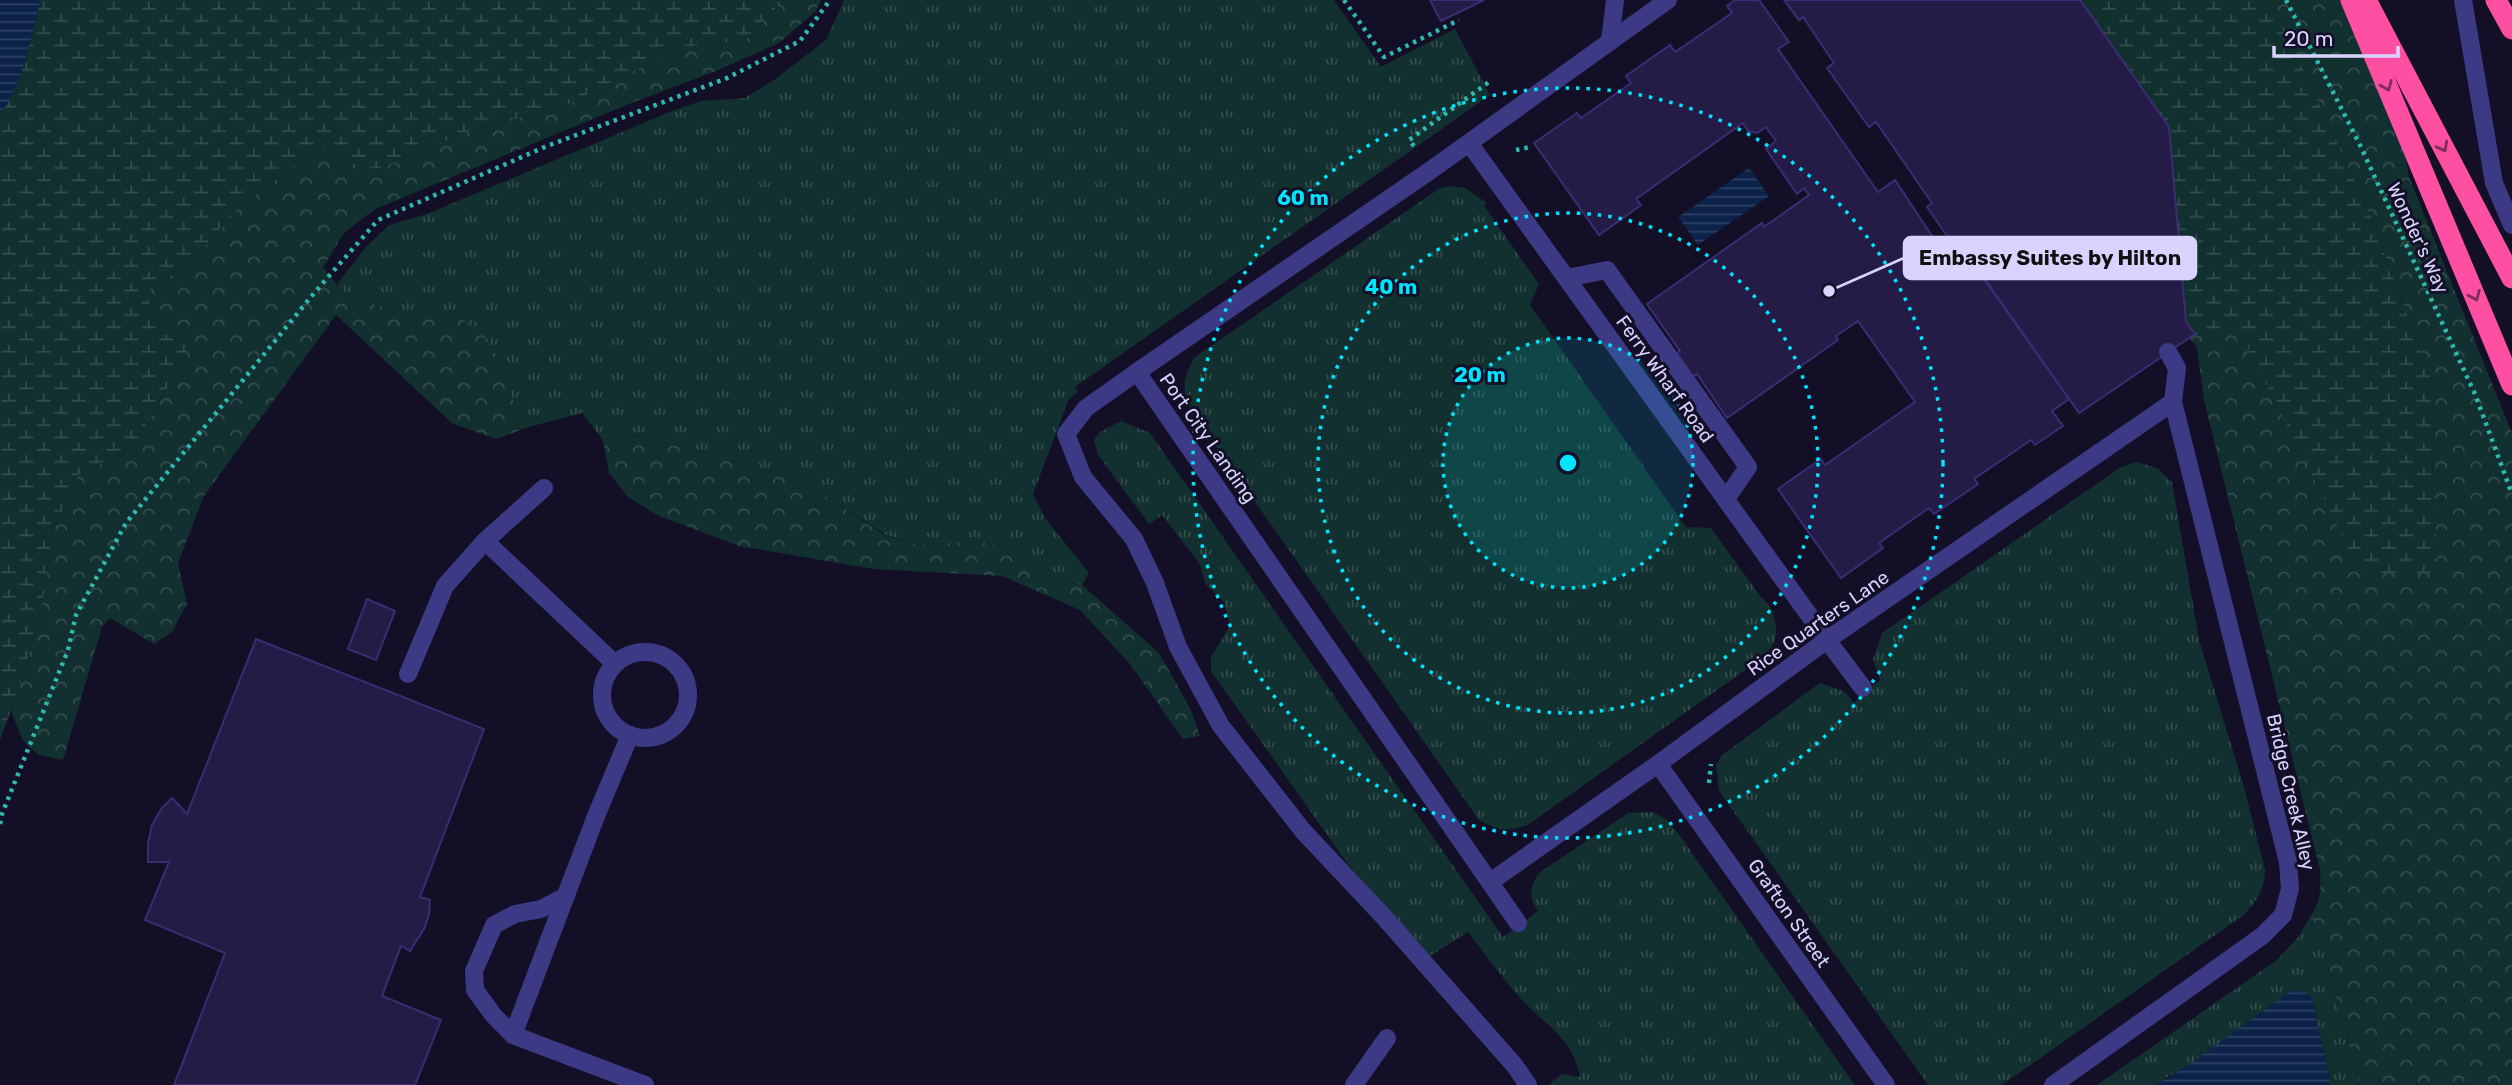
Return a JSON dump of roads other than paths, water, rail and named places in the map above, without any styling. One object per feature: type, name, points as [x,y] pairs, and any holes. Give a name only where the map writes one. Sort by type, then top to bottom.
[{"type":"highway","points":[[2351,0],[2512,386]]},
{"type":"highway","points":[[2366,0],[2512,278]]},
{"type":"highway","points":[[2496,0],[2512,29]]},
{"type":"street","points":[[1611,41],[1615,0]]},
{"type":"street","name":"Port City Landing","points":[[1518,923],[1137,372],[1469,144],[1668,0]]},
{"type":"street","points":[[2463,0],[2494,183],[2512,225]]},
{"type":"street","name":"Ferry Wharf Road","points":[[1469,144],[1863,688]]},
{"type":"street","points":[[1567,278],[1607,270],[1748,467],[1726,499]]},
{"type":"street","points":[[2168,352],[2177,368],[2173,402]]},
{"type":"street","points":[[1137,372],[1086,408],[1066,434],[1083,477],[1134,539],[1156,583],[1178,647],[1221,726],[1303,831],[1384,917],[1515,1066],[1528,1085]]},
{"type":"street","name":"Rice Quarters Lane","points":[[1490,881],[1658,764],[1827,640],[2173,402]]},
{"type":"street","name":"Bridge Creek Alley","points":[[2053,1085],[2262,936],[2283,915],[2290,889],[2288,862],[2173,402]]},
{"type":"street","points":[[408,674],[445,586],[485,541],[544,488]]},
{"type":"street","points":[[485,541],[614,663]]},
{"type":"street","points":[[633,653],[657,653],[671,660],[681,670],[689,693],[684,715],[675,727],[654,737],[629,735],[613,724],[604,711],[602,689],[607,674],[614,663],[633,653]]},
{"type":"street","points":[[513,1035],[629,735]]},
{"type":"street","name":"Grafton Street","points":[[1658,764],[1886,1085]]},
{"type":"street","points":[[566,896],[541,909],[515,914],[494,925],[474,971],[475,990],[494,1016],[513,1035],[645,1085]]},
{"type":"street","points":[[1354,1085],[1387,1038]]},
{"type":"water","points":[[0,0],[40,0],[20,76],[0,114]]},
{"type":"water","points":[[1749,168],[1769,196],[1698,245],[1678,217]]},
{"type":"water","points":[[2292,990],[2305,992],[2312,998],[2331,1085],[2156,1085],[2191,1063]]},
{"type":"place","name":"Embassy Suites by Hilton","points":[[1829,291]]}]
